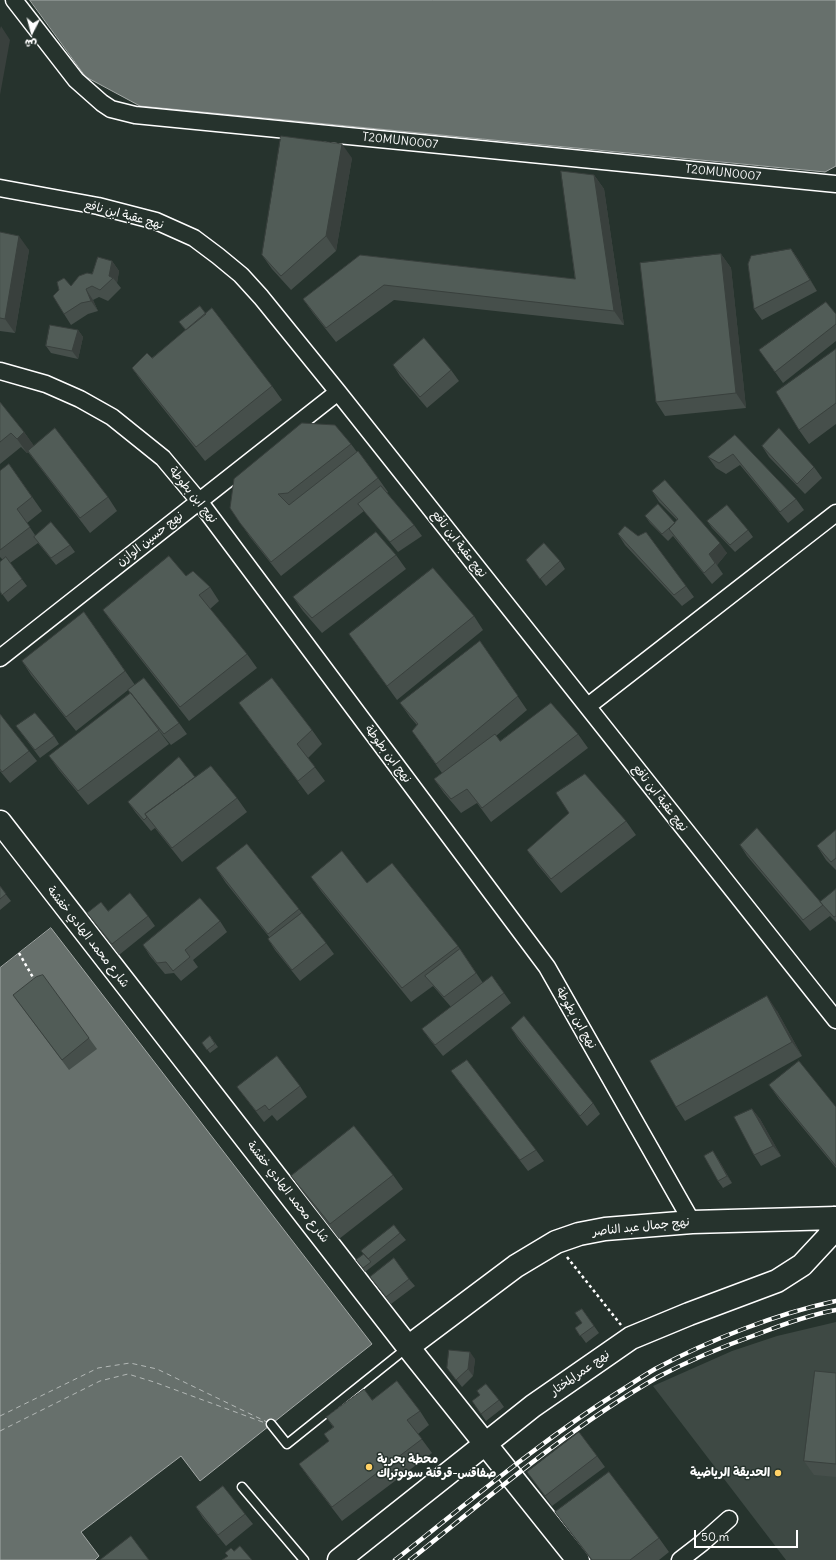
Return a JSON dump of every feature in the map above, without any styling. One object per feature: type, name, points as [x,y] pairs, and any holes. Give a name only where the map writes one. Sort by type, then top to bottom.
[{"type":"street","name":"T20MUN0007","points":[[14,0],[76,80],[102,104],[111,109],[134,116],[836,184]]},
{"type":"street","name":"نهج عقبة ابن نافع","points":[[0,188],[98,206],[156,222],[194,238],[246,280],[338,392],[836,1020]]},
{"type":"street","name":"نهج ابن بطوطة","points":[[0,371],[46,384],[112,417],[163,458],[199,501],[547,967],[692,1222]]},
{"type":"street","name":"نهج حسين الوازن","points":[[0,658],[338,392]]},
{"type":"street","points":[[588,706],[836,513]]},
{"type":"street","name":"شارع محمد الهادي خفشة","points":[[0,822],[408,1347],[578,1560]]},
{"type":"street","name":"نهج جمال عبد الناصر","points":[[408,1347],[516,1266],[556,1242],[579,1234],[605,1229],[692,1222],[835,1218]]},
{"type":"street","name":"نهج عمرالمختار","points":[[339,1560],[533,1406],[631,1338],[689,1314],[777,1281],[802,1265],[829,1236],[835,1218]]},
{"type":"street","points":[[680,1560],[702,1544],[729,1519]]},
{"type":"lane","points":[[271,1424],[287,1444],[408,1347]]},
{"type":"lane","points":[[242,1486],[304,1560]]},
{"type":"path","points":[[19,953],[37,984]]},
{"type":"path","points":[[556,1242],[631,1338]]},
{"type":"shaded area","points":[[30,0],[836,0],[836,166],[825,172],[140,106],[86,77]]},
{"type":"shaded area","points":[[51,928],[372,1344],[200,1481],[181,1456],[81,1532],[99,1556],[95,1560],[0,1560],[0,968]]},
{"type":"shaded area","name":"الحديقة الرياضية","points":[[836,1322],[836,1560],[786,1560],[653,1386],[732,1351],[777,1336]]},
{"type":"building","points":[[281,136],[342,144],[326,236],[281,276],[262,255]]},
{"type":"building","points":[[561,171],[594,175],[614,311],[384,285],[326,328],[303,299],[360,255],[575,279]]},
{"type":"building","points":[[0,232],[19,236],[5,319],[0,318]]},
{"type":"building","points":[[791,249],[810,280],[754,309],[748,264],[751,256]]},
{"type":"building","points":[[721,254],[736,393],[656,402],[640,263]]},
{"type":"building","points":[[98,257],[112,261],[109,276],[113,278],[100,290],[92,286],[86,289],[91,301],[81,303],[64,314],[53,296],[59,290],[57,282],[64,278],[71,286],[79,276],[87,273],[92,274]]},
{"type":"building","points":[[826,302],[836,314],[836,324],[775,372],[759,350]]},
{"type":"building","points":[[200,306],[206,314],[186,330],[179,322]]},
{"type":"building","points":[[212,308],[272,386],[196,447],[132,368],[147,353],[152,358]]},
{"type":"building","points":[[50,325],[78,330],[72,351],[46,346]]},
{"type":"building","points":[[424,338],[451,370],[420,397],[393,365]]},
{"type":"building","points":[[836,349],[836,403],[799,430],[776,392]]},
{"type":"building","points":[[0,402],[24,432],[17,439],[11,433],[0,442]]},
{"type":"building","points":[[302,423],[335,425],[351,444],[288,493],[278,494],[289,505],[358,451],[378,478],[271,562],[230,508],[234,479]]},
{"type":"building","points":[[55,428],[108,497],[80,518],[28,451]]},
{"type":"building","points":[[779,428],[814,467],[797,484],[762,446]]},
{"type":"building","points":[[735,435],[796,499],[780,512],[733,454],[719,463],[708,457]]},
{"type":"building","points":[[9,464],[32,497],[17,509],[30,527],[0,550],[0,471]]},
{"type":"building","points":[[665,480],[720,543],[709,554],[715,563],[704,573],[669,529],[678,519],[652,491]]},
{"type":"building","points":[[381,486],[414,525],[390,542],[358,504]]},
{"type":"building","points":[[658,504],[675,523],[662,534],[645,516]]},
{"type":"building","points":[[727,505],[748,530],[730,545],[707,521]]},
{"type":"building","points":[[51,522],[70,545],[51,558],[34,537]]},
{"type":"building","points":[[625,526],[638,536],[646,532],[686,586],[674,595],[618,534]]},
{"type":"building","points":[[376,532],[396,555],[312,618],[293,597]]},
{"type":"building","points":[[544,543],[560,561],[540,579],[526,560]]},
{"type":"building","points":[[169,556],[186,576],[193,571],[210,587],[199,595],[247,654],[180,707],[103,610]]},
{"type":"building","points":[[6,557],[22,579],[2,595],[0,591],[0,562]]},
{"type":"building","points":[[433,568],[474,616],[387,686],[349,634]]},
{"type":"building","points":[[84,612],[125,671],[66,717],[22,661]]},
{"type":"building","points":[[480,641],[518,696],[436,764],[412,731],[418,724],[400,703]]},
{"type":"building","points":[[144,678],[179,723],[164,734],[128,690]]},
{"type":"building","points":[[272,678],[312,730],[297,744],[315,767],[298,781],[239,703]]},
{"type":"building","points":[[131,693],[159,730],[78,791],[49,756]]},
{"type":"building","points":[[551,703],[578,734],[482,808],[467,789],[451,799],[434,779],[495,734],[500,741]]},
{"type":"building","points":[[35,713],[54,736],[35,750],[16,726]]},
{"type":"building","points":[[0,714],[29,751],[2,772],[0,769]]},
{"type":"building","points":[[179,757],[195,777],[145,814],[147,817],[144,820],[128,802]]},
{"type":"building","points":[[211,766],[237,798],[172,848],[145,814]]},
{"type":"building","points":[[585,774],[626,821],[551,879],[527,850],[569,813],[556,793]]},
{"type":"building","points":[[757,828],[823,905],[803,920],[740,845]]},
{"type":"building","points":[[836,830],[836,858],[831,862],[817,846]]},
{"type":"building","points":[[247,844],[299,909],[268,934],[216,868]]},
{"type":"building","points":[[342,851],[367,883],[392,863],[458,946],[402,988],[311,877]]},
{"type":"building","points":[[0,886],[6,894],[0,899]]},
{"type":"building","points":[[836,889],[836,916],[834,917],[820,902]]},
{"type":"building","points":[[130,893],[148,916],[112,944],[87,913],[101,902],[108,911]]},
{"type":"building","points":[[200,898],[220,921],[185,950],[190,957],[173,971],[166,962],[157,963],[143,945]]},
{"type":"building","points":[[302,913],[326,943],[292,970],[268,939]]},
{"type":"building","points":[[460,949],[476,973],[444,997],[425,976]]},
{"type":"building","points":[[43,975],[89,1038],[62,1060],[13,995],[36,977]]},
{"type":"building","points":[[492,976],[504,993],[435,1045],[422,1029]]},
{"type":"building","points":[[767,996],[792,1042],[676,1107],[650,1061]]},
{"type":"building","points":[[524,1016],[593,1103],[580,1116],[511,1028]]},
{"type":"building","points":[[210,1036],[215,1044],[207,1050],[202,1043]]},
{"type":"building","points":[[277,1056],[300,1086],[269,1110],[265,1105],[256,1111],[237,1087]]},
{"type":"building","points":[[467,1060],[536,1150],[520,1160],[451,1071]]},
{"type":"building","points":[[799,1061],[836,1107],[836,1166],[769,1085]]},
{"type":"building","points":[[752,1109],[773,1146],[754,1155],[734,1117]]},
{"type":"building","points":[[354,1126],[393,1175],[330,1224],[291,1176]]},
{"type":"building","points":[[713,1151],[727,1176],[718,1181],[704,1156]]},
{"type":"building","points":[[394,1225],[400,1233],[368,1259],[361,1251]]},
{"type":"building","points":[[364,1254],[371,1262],[363,1268],[356,1260]]},
{"type":"building","points":[[394,1258],[409,1279],[386,1297],[370,1277]]},
{"type":"building","points":[[582,1309],[594,1326],[580,1336],[575,1328],[582,1323],[575,1313]]},
{"type":"building","points":[[449,1350],[470,1352],[468,1369],[456,1380],[447,1368]]},
{"type":"building","points":[[815,1371],[836,1373],[836,1464],[804,1461]]},
{"type":"building","name":"محطة بحرية صفاقس-قرقنة سونوتراك","points":[[397,1381],[420,1411],[407,1420],[422,1439],[332,1507],[299,1464],[329,1441],[324,1434],[334,1427],[326,1417],[364,1389],[372,1400]]},
{"type":"building","points":[[486,1384],[499,1400],[481,1414],[472,1401],[480,1395],[477,1391]]},
{"type":"building","points":[[579,1432],[597,1456],[545,1496],[527,1472]]},
{"type":"building","points":[[609,1472],[659,1538],[630,1560],[592,1560],[555,1512]]},
{"type":"building","points":[[223,1486],[245,1514],[218,1535],[196,1507]]},
{"type":"building","points":[[131,1536],[149,1560],[100,1560]]},
{"type":"building","points":[[240,1546],[252,1560],[222,1560],[228,1556],[225,1553],[231,1548],[234,1551]]},
{"type":"ferry route","points":[[0,1416],[98,1368],[130,1363],[157,1369],[267,1422]]},
{"type":"ferry route","points":[[0,1431],[100,1381],[128,1374],[154,1382],[268,1424]]},
{"type":"railway","points":[[395,1560],[533,1451],[590,1410],[655,1369],[676,1358],[743,1329],[813,1306],[836,1301]]},
{"type":"railway","points":[[410,1560],[500,1487],[562,1440],[593,1418],[658,1377],[720,1348],[797,1320],[836,1310]]},
{"type":"place","name":"محطة بحرية صفاقس-قرقنة سونوتراك","points":[[369,1467]]},
{"type":"place","name":"الحديقة الرياضية","points":[[778,1473]]}]
